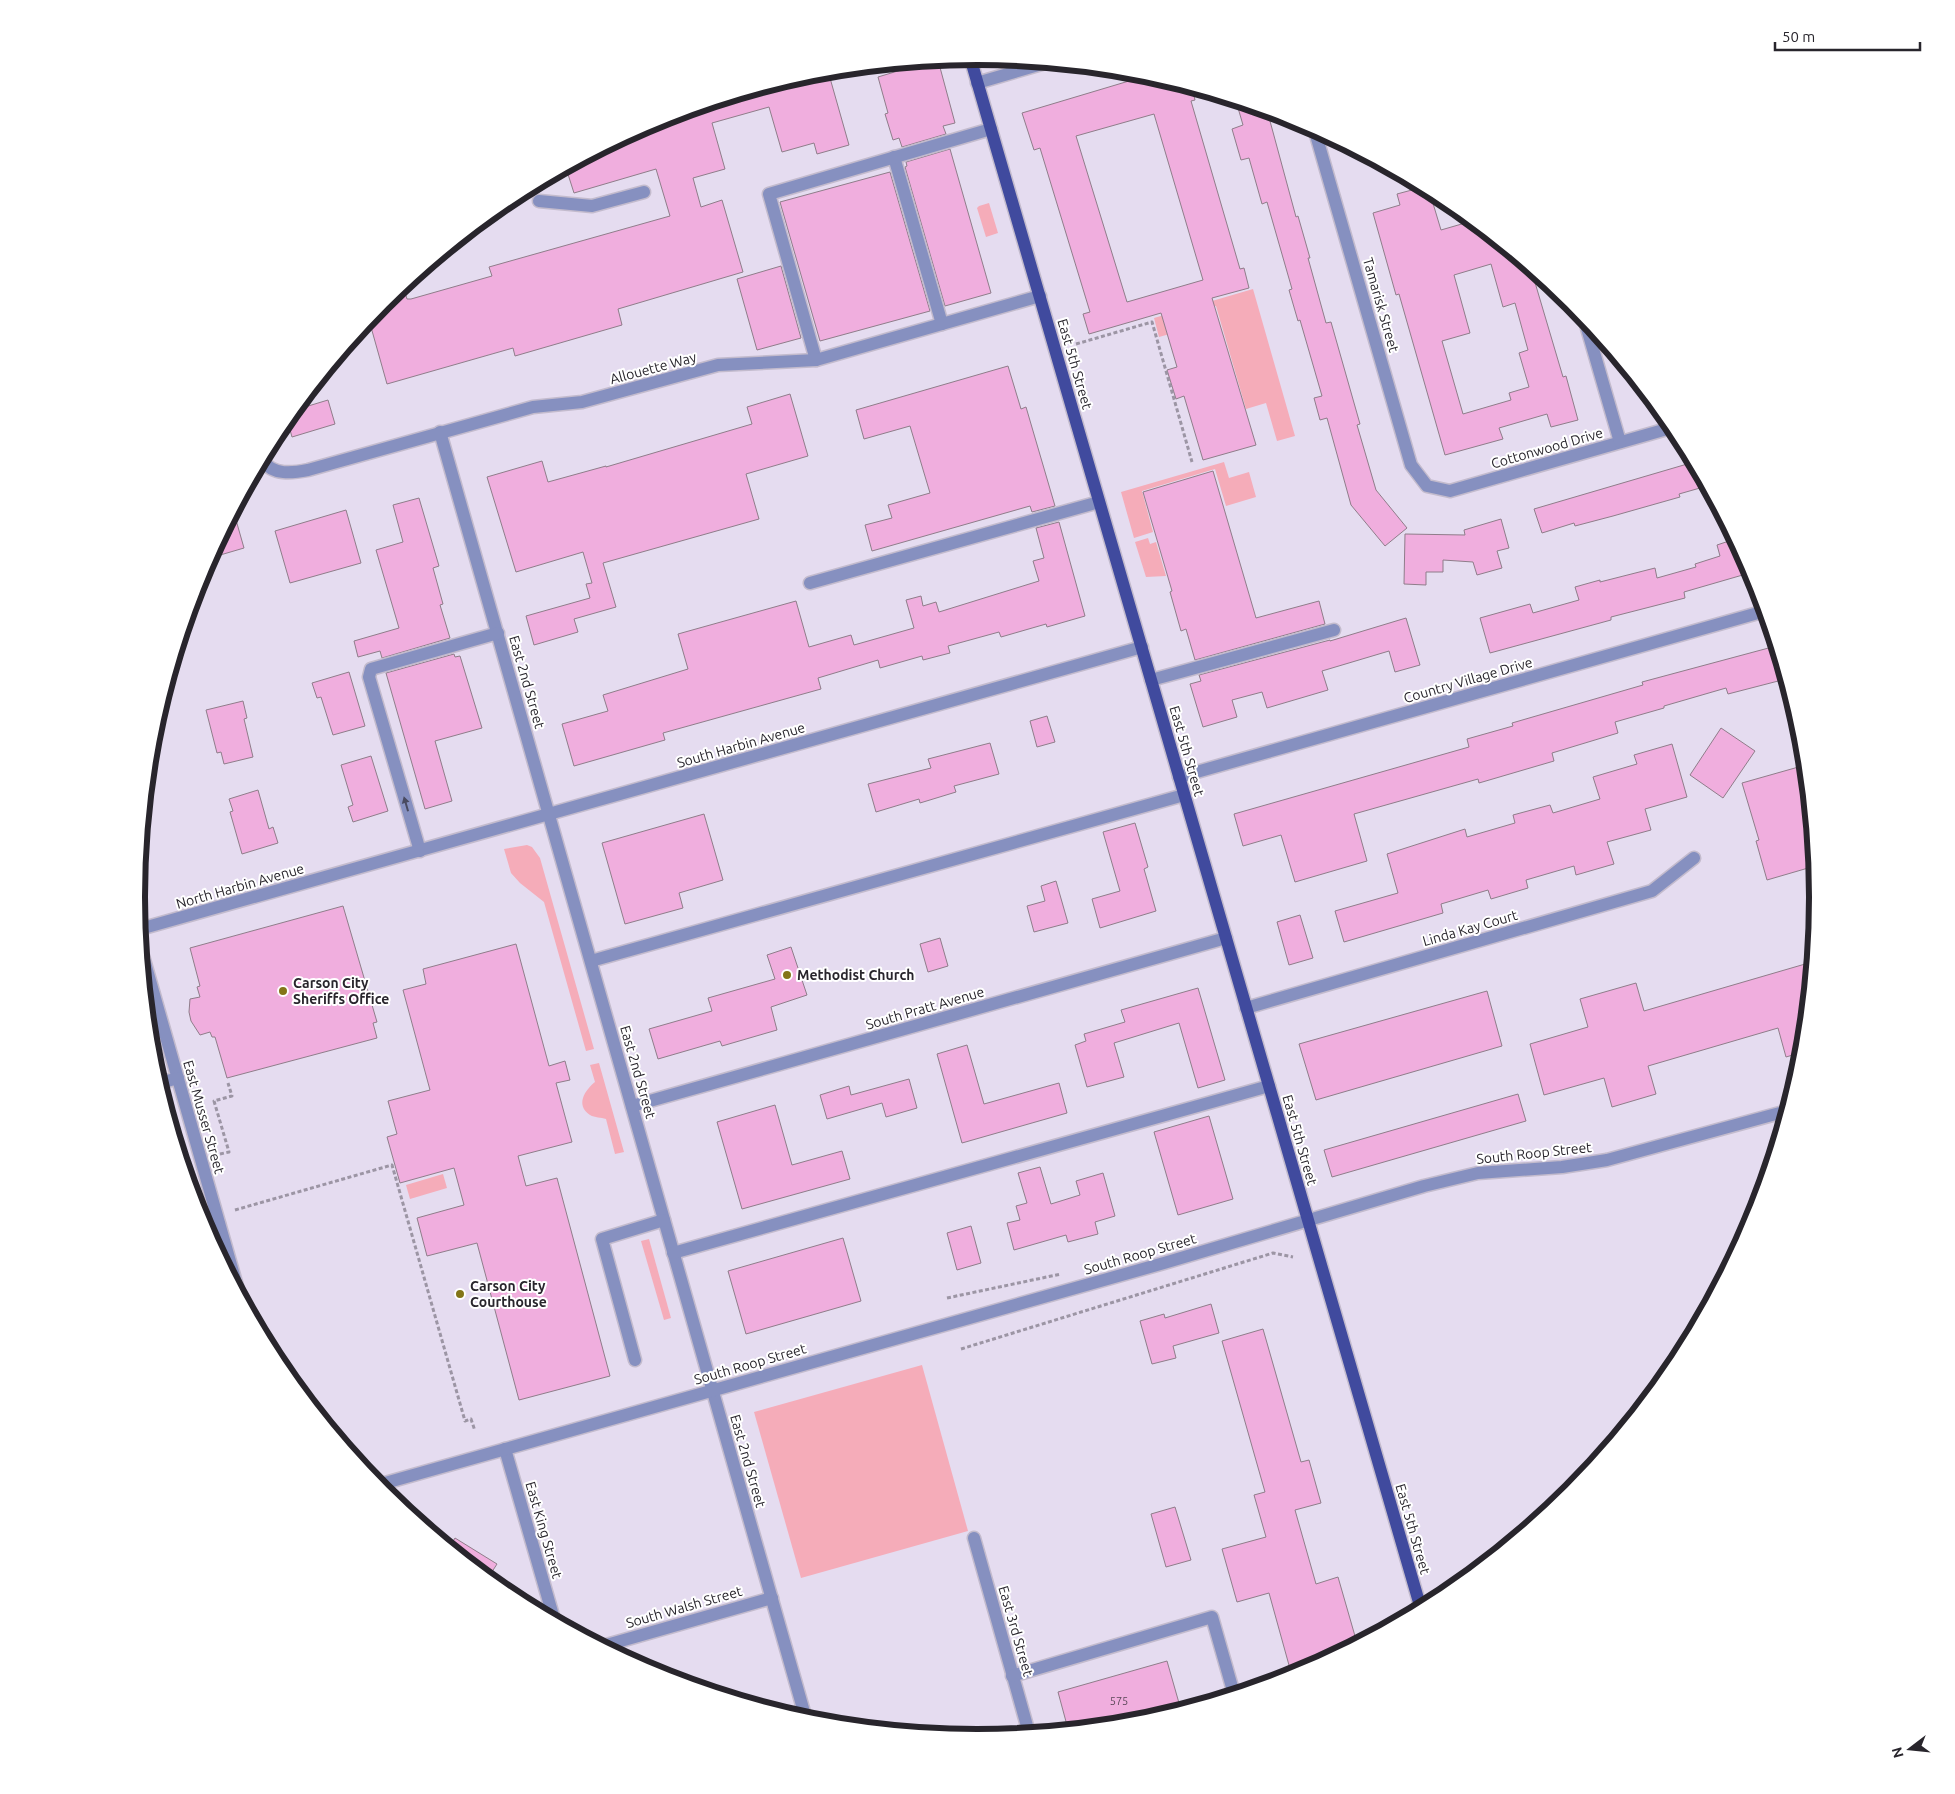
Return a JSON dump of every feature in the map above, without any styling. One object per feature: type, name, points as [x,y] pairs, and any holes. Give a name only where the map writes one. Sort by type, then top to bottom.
[{"type":"main road","name":"East 5th Street","points":[[972,65],[1419,1602]]},
{"type":"street","points":[[977,83],[1031,67]]},
{"type":"street","points":[[816,360],[769,194],[991,129]]},
{"type":"street","name":"Tamarisk Street","points":[[1317,138],[1411,465],[1427,486]]},
{"type":"street","points":[[894,158],[942,324]]},
{"type":"street","points":[[539,201],[592,206],[644,192]]},
{"type":"street","name":"Allouette Way","points":[[268,464],[275,470],[290,473],[308,470],[532,407],[582,402],[718,365],[816,360],[1040,296]]},
{"type":"street","points":[[1588,332],[1620,442]]},
{"type":"street","name":"Cottonwood Drive","points":[[1427,486],[1450,491],[1665,429]]},
{"type":"street","name":"East 2nd Street","points":[[440,432],[804,1710]]},
{"type":"street","points":[[810,583],[1099,502]]},
{"type":"street","name":"Country Village Drive","points":[[1179,777],[1759,613]]},
{"type":"street","points":[[1151,680],[1334,630]]},
{"type":"street","points":[[420,851],[369,677],[371,669],[498,632]]},
{"type":"street","name":"South Harbin Avenue","points":[[349,871],[1142,647]]},
{"type":"street","points":[[591,961],[1184,795]]},
{"type":"street","name":"Linda Kay Court","points":[[1246,1008],[1652,890],[1694,858]]},
{"type":"street","name":"North Harbin Avenue","points":[[146,927],[349,871]]},
{"type":"street","name":"South Pratt Avenue","points":[[632,1106],[1226,938]]},
{"type":"street","name":"East Musser Street","points":[[151,986],[231,1264]]},
{"type":"street","points":[[166,1081],[178,1078]]},
{"type":"street","points":[[674,1253],[1269,1086]]},
{"type":"street","name":"South Roop Street","points":[[387,1483],[1454,1178],[1478,1173],[1562,1167],[1607,1160],[1781,1113]]},
{"type":"street","points":[[635,1360],[602,1239],[664,1220]]},
{"type":"street","points":[[214,1226],[219,1224]]},
{"type":"street","name":"East King Street","points":[[505,1449],[552,1612]]},
{"type":"street","name":"East 3rd Street","points":[[974,1538],[1027,1727]]},
{"type":"street","name":"South Walsh Street","points":[[611,1644],[772,1598]]},
{"type":"street","points":[[1012,1676],[1212,1617],[1233,1689]]},
{"type":"path","points":[[1076,344],[1152,322],[1192,462]]},
{"type":"path","points":[[220,1154],[229,1152],[214,1101],[232,1096],[228,1083]]},
{"type":"path","points":[[235,1210],[392,1165],[466,1421],[471,1419],[475,1431]]},
{"type":"path","points":[[961,1349],[1273,1253],[1293,1256]]},
{"type":"path","points":[[947,1298],[1064,1273]]},
{"type":"shaded area","points":[[989,203],[998,233],[986,237],[977,208]]},
{"type":"shaded area","points":[[1253,289],[1295,436],[1277,441],[1266,403],[1246,409],[1216,306],[1173,318],[1177,332],[1159,337],[1154,318]]},
{"type":"shaded area","points":[[1224,462],[1229,478],[1249,472],[1256,497],[1226,506],[1215,469],[1142,491],[1153,532],[1134,538],[1121,492]]},
{"type":"shaded area","points":[[1148,538],[1150,544],[1156,542],[1166,576],[1146,577],[1135,542]]},
{"type":"shaded area","points":[[527,845],[532,847],[540,858],[594,1049],[586,1051],[544,902],[520,883],[511,873],[504,849]]},
{"type":"shaded area","points":[[599,1063],[624,1152],[615,1154],[606,1119],[590,1115],[583,1107],[582,1102],[585,1093],[595,1082],[590,1065]]},
{"type":"shaded area","points":[[443,1174],[447,1188],[410,1199],[406,1185]]},
{"type":"shaded area","points":[[649,1239],[671,1318],[664,1320],[641,1241]]},
{"type":"shaded area","points":[[922,1365],[968,1531],[801,1578],[754,1412]]},
{"type":"building","points":[[940,66],[955,123],[943,126],[946,134],[902,147],[899,138],[893,140],[885,114],[888,113],[878,77],[906,69]]},
{"type":"building","points":[[830,78],[849,145],[817,154],[814,143],[782,152],[769,107],[712,123],[725,169],[693,178],[701,207],[722,200],[743,272],[618,309],[622,325],[515,356],[513,348],[387,384],[371,328],[405,294],[407,299],[411,299],[492,276],[489,267],[670,216],[656,169],[574,193],[567,173],[659,128],[710,109],[762,93]]},
{"type":"building","points":[[1133,80],[1193,93],[1195,100],[1191,101],[1240,269],[1244,268],[1249,288],[1212,298],[1256,445],[1203,460],[1184,396],[1176,399],[1167,370],[1177,367],[1161,313],[1089,334],[1083,314],[1090,312],[1040,148],[1034,150],[1022,113]],"holes":[[[1154,114],[1203,280],[1127,302],[1076,136]]]},
{"type":"building","points":[[1238,107],[1269,118],[1296,217],[1298,216],[1310,258],[1308,258],[1326,323],[1331,322],[1360,424],[1357,425],[1376,490],[1407,528],[1385,546],[1351,505],[1327,418],[1320,420],[1314,398],[1322,396],[1300,320],[1298,321],[1289,290],[1292,289],[1267,202],[1262,204],[1249,158],[1241,160],[1232,129],[1243,125]]},
{"type":"building","points":[[950,149],[991,293],[945,306],[905,167],[907,166],[906,162]]},
{"type":"building","points":[[890,172],[930,311],[820,341],[780,202]]},
{"type":"building","points":[[1415,189],[1432,200],[1441,230],[1465,223],[1534,278],[1563,377],[1566,376],[1578,420],[1551,427],[1547,414],[1499,428],[1503,439],[1445,455],[1399,294],[1396,295],[1373,213],[1400,205],[1397,194]],"holes":[[[1491,264],[1503,307],[1515,303],[1528,350],[1519,353],[1529,387],[1509,393],[1511,400],[1463,414],[1442,341],[1470,333],[1454,275]]]},
{"type":"building","points":[[781,266],[801,338],[757,350],[737,279]]},
{"type":"building","points":[[1008,366],[1021,409],[1026,407],[1055,506],[1032,512],[1030,506],[872,551],[865,525],[892,518],[888,505],[930,493],[910,426],[864,439],[856,410]]},
{"type":"building","points":[[790,394],[808,456],[746,474],[759,519],[603,563],[616,607],[574,619],[578,632],[534,645],[526,616],[590,598],[586,584],[592,583],[583,552],[516,572],[487,477],[542,461],[548,482],[606,467],[752,424],[747,407]]},
{"type":"building","points":[[328,400],[335,424],[292,437],[290,429],[306,407]]},
{"type":"building","points":[[1687,464],[1702,488],[1679,494],[1680,497],[1575,526],[1574,523],[1542,533],[1534,509]]},
{"type":"building","points":[[1213,471],[1256,618],[1319,601],[1325,624],[1195,660],[1186,629],[1181,631],[1170,592],[1172,591],[1143,492]]},
{"type":"building","points":[[419,498],[439,566],[433,568],[443,604],[440,605],[450,638],[382,658],[380,651],[358,657],[354,641],[399,628],[376,550],[403,542],[393,505]]},
{"type":"building","points":[[346,510],[361,563],[290,583],[275,531]]},
{"type":"building","points":[[1501,519],[1509,548],[1497,551],[1502,568],[1477,575],[1473,562],[1443,560],[1443,572],[1426,572],[1426,585],[1404,584],[1405,534],[1465,535],[1464,530]]},
{"type":"building","points":[[236,520],[244,548],[219,555]]},
{"type":"building","points":[[1059,522],[1085,616],[1047,627],[1046,624],[1001,637],[999,632],[948,646],[950,653],[923,660],[922,656],[880,668],[878,660],[818,678],[821,689],[663,733],[665,740],[574,766],[562,724],[608,711],[603,695],[688,669],[678,634],[796,601],[809,647],[851,635],[854,645],[914,628],[906,600],[921,596],[923,606],[936,602],[939,612],[1039,581],[1033,561],[1044,558],[1036,528]]},
{"type":"building","points":[[1729,541],[1744,575],[1684,592],[1685,598],[1611,617],[1611,620],[1490,653],[1480,618],[1530,604],[1533,613],[1579,600],[1575,587],[1600,580],[1600,582],[1655,568],[1657,578],[1696,567],[1695,564],[1720,556],[1717,545]]},
{"type":"building","points":[[1406,618],[1420,665],[1395,672],[1389,651],[1322,671],[1328,690],[1267,708],[1262,692],[1232,700],[1237,717],[1203,727],[1190,684],[1201,681],[1199,675],[1330,641]]},
{"type":"building","points":[[1770,648],[1781,680],[1728,694],[1726,688],[1664,706],[1664,708],[1615,722],[1618,733],[1552,753],[1554,761],[1479,783],[1478,779],[1354,814],[1367,861],[1295,882],[1281,835],[1243,846],[1234,814],[1469,747],[1467,739],[1513,726],[1512,723],[1643,685],[1642,682]]},
{"type":"building","points":[[454,654],[455,657],[460,656],[482,728],[435,741],[452,801],[425,809],[386,673]]},
{"type":"building","points":[[349,672],[365,726],[333,735],[321,697],[317,698],[312,683]]},
{"type":"building","points":[[243,701],[247,718],[244,719],[253,757],[224,764],[221,752],[217,753],[206,710]]},
{"type":"building","points":[[1047,716],[1055,742],[1037,747],[1030,721]]},
{"type":"building","points":[[1721,728],[1755,751],[1723,798],[1690,775]]},
{"type":"building","points":[[990,743],[999,774],[954,786],[956,792],[920,803],[919,799],[876,812],[868,784],[931,768],[928,759]]},
{"type":"building","points":[[1672,744],[1687,797],[1645,809],[1651,830],[1607,842],[1614,864],[1576,875],[1574,866],[1526,880],[1528,888],[1491,899],[1488,890],[1441,904],[1443,913],[1344,942],[1335,911],[1398,893],[1387,854],[1465,829],[1467,837],[1515,823],[1513,815],[1550,805],[1553,813],[1600,799],[1593,777],[1637,764],[1634,755]]},
{"type":"building","points":[[371,756],[388,811],[353,822],[348,807],[353,805],[341,765]]},
{"type":"building","points":[[1799,767],[1808,843],[1809,868],[1767,880],[1756,841],[1759,840],[1742,783]]},
{"type":"building","points":[[258,790],[269,829],[273,827],[278,843],[242,854],[230,812],[233,811],[229,799]]},
{"type":"building","points":[[704,814],[723,880],[679,893],[683,908],[625,924],[602,843]]},
{"type":"building","points":[[1135,823],[1148,867],[1144,869],[1156,911],[1100,928],[1092,899],[1120,891],[1103,832]]},
{"type":"building","points":[[1056,881],[1068,923],[1034,932],[1027,906],[1045,901],[1041,886]]},
{"type":"building","name":"Carson City Sheriffs Office","points":[[343,906],[377,1022],[373,1023],[377,1038],[227,1078],[215,1037],[212,1037],[210,1032],[200,1035],[191,1021],[189,1012],[190,999],[200,997],[197,987],[200,986],[190,948]]},
{"type":"building","points":[[1300,915],[1313,958],[1289,965],[1277,922]]},
{"type":"building","points":[[940,938],[948,966],[928,972],[920,944]]},
{"type":"building","points":[[516,944],[549,1066],[565,1061],[570,1080],[556,1083],[572,1142],[518,1156],[526,1186],[557,1178],[610,1376],[519,1400],[477,1243],[427,1256],[417,1218],[464,1205],[454,1168],[400,1183],[387,1137],[397,1134],[388,1101],[430,1090],[403,990],[426,984],[423,969]]},
{"type":"building","points":[[791,947],[807,995],[771,1007],[777,1030],[722,1046],[720,1041],[658,1059],[649,1029],[712,1011],[708,998],[775,979],[767,955]]},
{"type":"building","points":[[1807,964],[1795,1054],[1786,1057],[1778,1028],[1648,1066],[1656,1094],[1612,1107],[1604,1078],[1544,1095],[1530,1044],[1588,1027],[1580,999],[1636,983],[1644,1011]]},
{"type":"building","points":[[1198,988],[1225,1080],[1198,1088],[1179,1023],[1114,1043],[1124,1077],[1087,1087],[1075,1045],[1086,1041],[1084,1034],[1125,1022],[1121,1010]]},
{"type":"building","points":[[1487,991],[1502,1046],[1316,1100],[1299,1044]]},
{"type":"building","points":[[967,1045],[984,1104],[1059,1083],[1067,1113],[962,1143],[937,1054]]},
{"type":"building","points":[[909,1079],[917,1108],[886,1117],[882,1103],[827,1119],[820,1095],[849,1086],[851,1095]]},
{"type":"building","points":[[1518,1094],[1526,1121],[1332,1177],[1324,1150]]},
{"type":"building","points":[[775,1105],[792,1165],[842,1151],[850,1179],[742,1209],[717,1122]]},
{"type":"building","points":[[1209,1116],[1233,1199],[1178,1215],[1154,1132]]},
{"type":"building","points":[[1040,1167],[1051,1204],[1080,1195],[1076,1181],[1103,1173],[1115,1216],[1095,1222],[1098,1234],[1068,1242],[1066,1235],[1014,1250],[1007,1223],[1020,1220],[1016,1206],[1027,1203],[1018,1173]]},
{"type":"building","points":[[971,1226],[981,1263],[957,1270],[947,1233]]},
{"type":"building","points":[[843,1238],[861,1301],[746,1334],[728,1271]]},
{"type":"building","points":[[1211,1304],[1219,1333],[1173,1346],[1176,1358],[1152,1364],[1140,1321],[1164,1314],[1165,1318]]},
{"type":"building","points":[[1263,1329],[1301,1462],[1309,1460],[1321,1503],[1295,1510],[1316,1584],[1338,1577],[1355,1638],[1290,1668],[1269,1593],[1237,1602],[1222,1549],[1266,1537],[1254,1495],[1265,1492],[1222,1341]]},
{"type":"building","points":[[1175,1507],[1191,1560],[1166,1567],[1151,1514]]},
{"type":"building","points":[[455,1538],[497,1564],[492,1572],[452,1542]]},
{"type":"building","points":[[1167,1661],[1179,1704],[1140,1713],[1067,1724],[1058,1692]]},
{"type":"place","name":"Methodist Church","points":[[787,975]]},
{"type":"place","name":"Carson City Sheriffs Office","points":[[283,991]]},
{"type":"place","name":"Carson City Courthouse","points":[[460,1294]]}]
